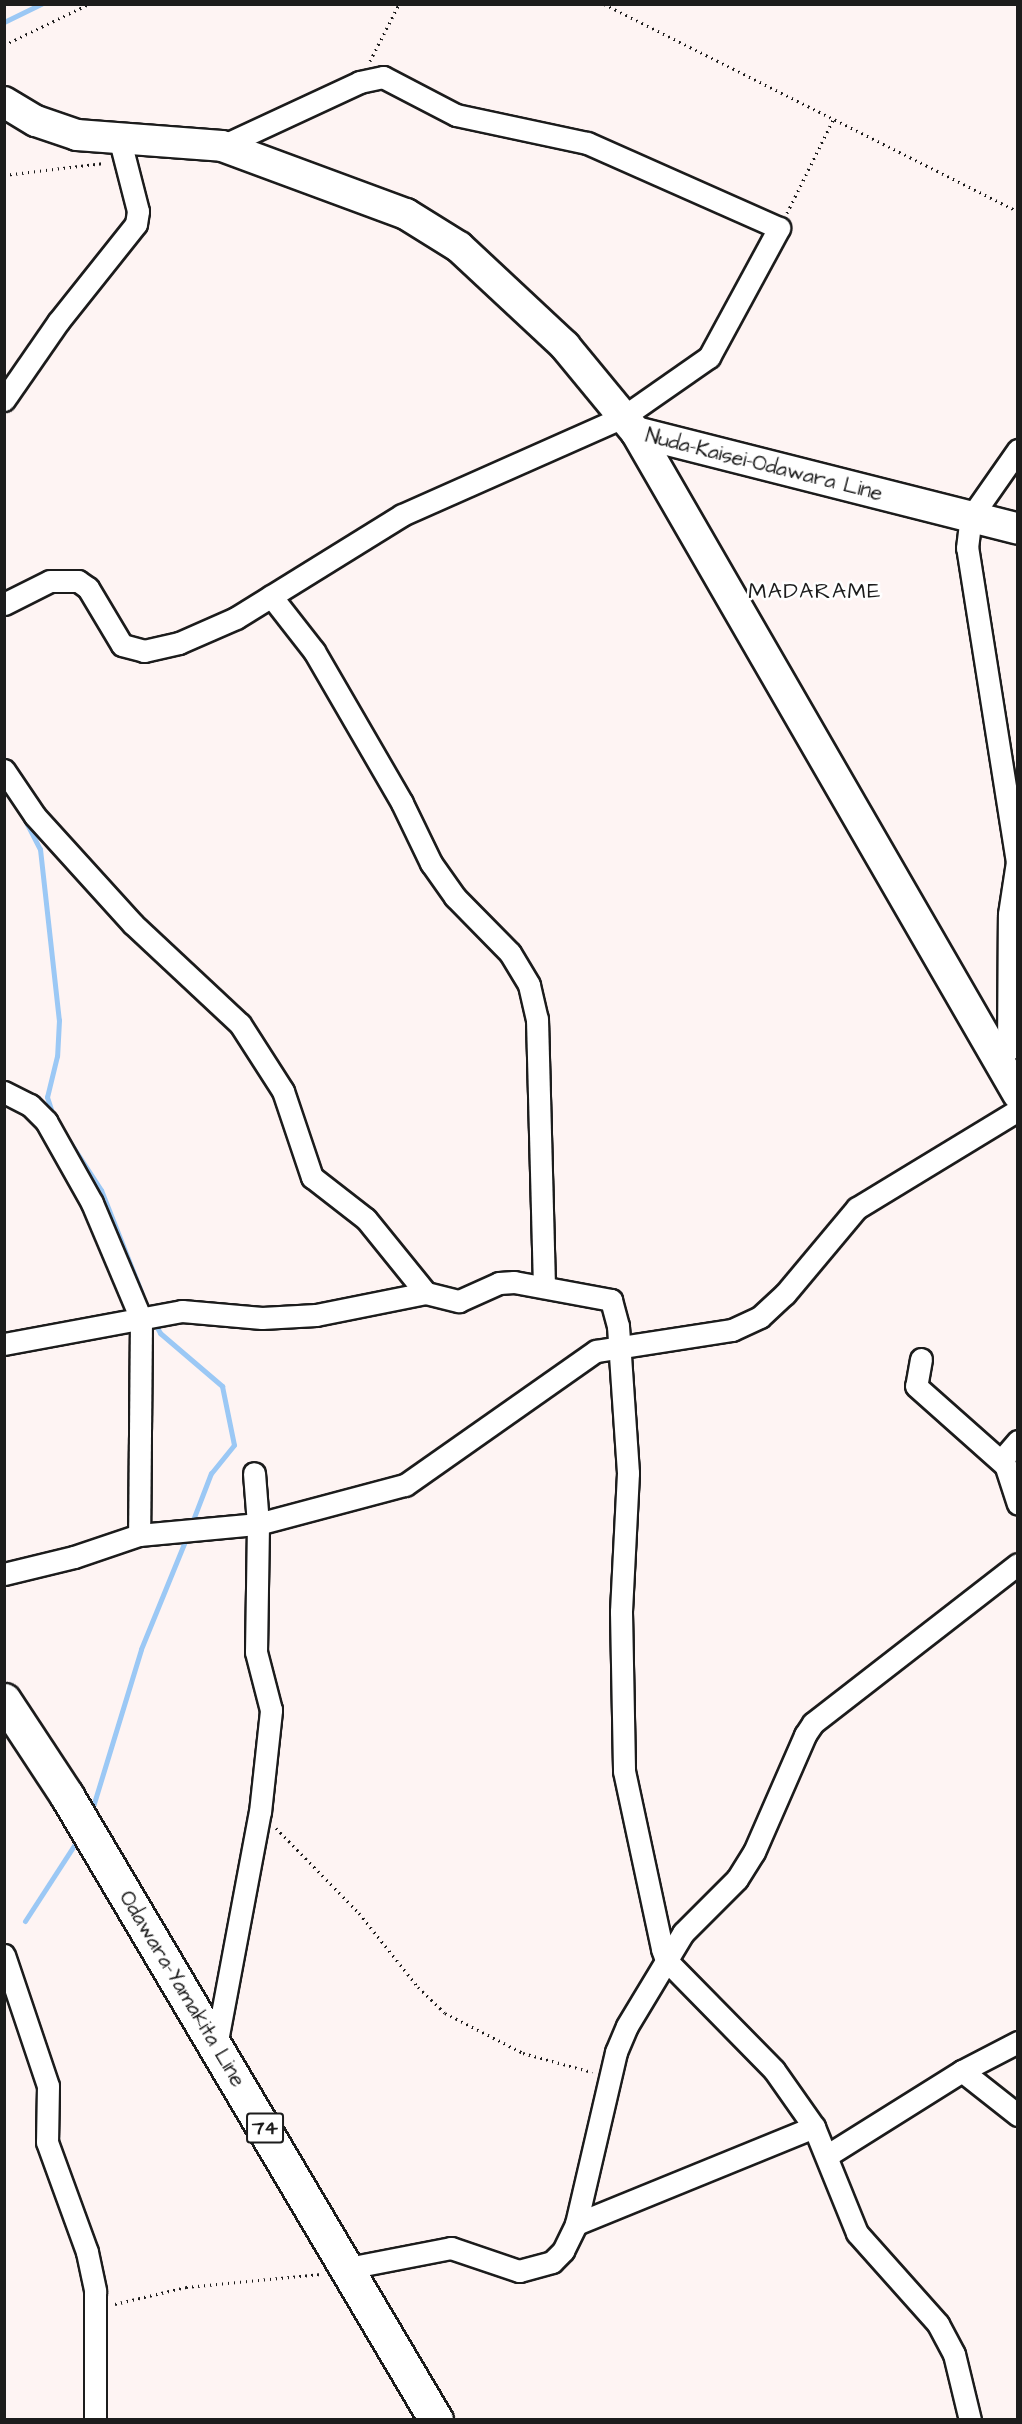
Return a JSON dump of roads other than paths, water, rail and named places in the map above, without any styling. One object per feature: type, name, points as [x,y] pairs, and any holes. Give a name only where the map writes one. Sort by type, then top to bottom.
[{"type":"main road","name":"Nuda-Kaisei-Odawara Line","points":[[4,102],[36,122],[122,148],[222,146],[406,214],[459,247],[566,346],[630,425],[1017,529]]},
{"type":"main road","points":[[630,425],[1017,1094]]},
{"type":"main road","name":"Odawara-Yamakita Line","points":[[4,1700],[86,1827],[436,2420]]},
{"type":"street","points":[[4,604],[50,581],[78,581],[88,588],[122,645],[144,651],[198,634],[271,596],[402,515],[630,425],[709,357],[779,228],[587,143],[456,115],[383,77],[360,82],[222,146]]},
{"type":"street","points":[[4,400],[58,322],[136,224],[138,211],[122,148]]},
{"type":"street","points":[[995,1059],[1008,1050],[1009,914],[1017,861],[967,548],[971,517],[1017,450]]},
{"type":"street","points":[[271,596],[314,651],[402,803],[431,863],[455,897],[510,953],[529,984],[537,1019],[544,1287]]},
{"type":"street","points":[[4,770],[35,816],[133,924],[240,1024],[283,1090],[312,1177],[322,1189],[360,1214],[426,1293]]},
{"type":"street","points":[[4,1092],[30,1105],[46,1121],[92,1203],[141,1319],[139,1535]]},
{"type":"street","points":[[4,1574],[74,1557],[139,1535],[258,1524],[405,1485],[430,1471],[581,1359],[596,1351],[732,1330],[760,1317],[785,1294],[857,1208],[1017,1110]]},
{"type":"street","points":[[4,1344],[182,1311],[262,1318],[316,1314],[426,1293],[459,1301],[499,1283],[544,1287],[611,1300],[620,1349],[628,1473],[621,1612],[624,1771],[666,1960],[774,2070],[814,2127],[828,2155],[857,2233],[938,2324],[954,2354],[970,2420]]},
{"type":"street","points":[[921,1359],[916,1386],[1004,1464],[1017,1504]]},
{"type":"street","points":[[1004,1464],[1008,1450],[1017,1441]]},
{"type":"street","points":[[216,2046],[260,1812],[271,1710],[256,1652],[258,1524],[254,1473]]},
{"type":"street","points":[[348,2268],[451,2248],[519,2271],[536,2268],[563,2251],[576,2224],[611,2076],[627,2026],[683,1933],[737,1879],[754,1852],[813,1723],[1017,1564]]},
{"type":"street","points":[[4,1955],[48,2086],[47,2142],[87,2252],[95,2308],[95,2420]]},
{"type":"street","points":[[828,2155],[962,2071],[1017,2042]]},
{"type":"street","points":[[962,2071],[1017,2115]]},
{"type":"street","points":[[576,2224],[814,2127]]},
{"type":"waterway","points":[[4,22],[41,4]]},
{"type":"waterway","points":[[24,818],[40,849],[59,1020],[57,1056],[47,1097],[53,1115]]},
{"type":"waterway","points":[[64,1133],[101,1190],[142,1294]]},
{"type":"waterway","points":[[154,1322],[160,1333],[222,1386],[234,1445],[211,1473],[191,1525]]},
{"type":"waterway","points":[[91,1813],[141,1649],[187,1536]]},
{"type":"waterway","points":[[25,1921],[79,1838]]},
{"type":"district","name":"MADARAME","points":[[815,592]]}]
